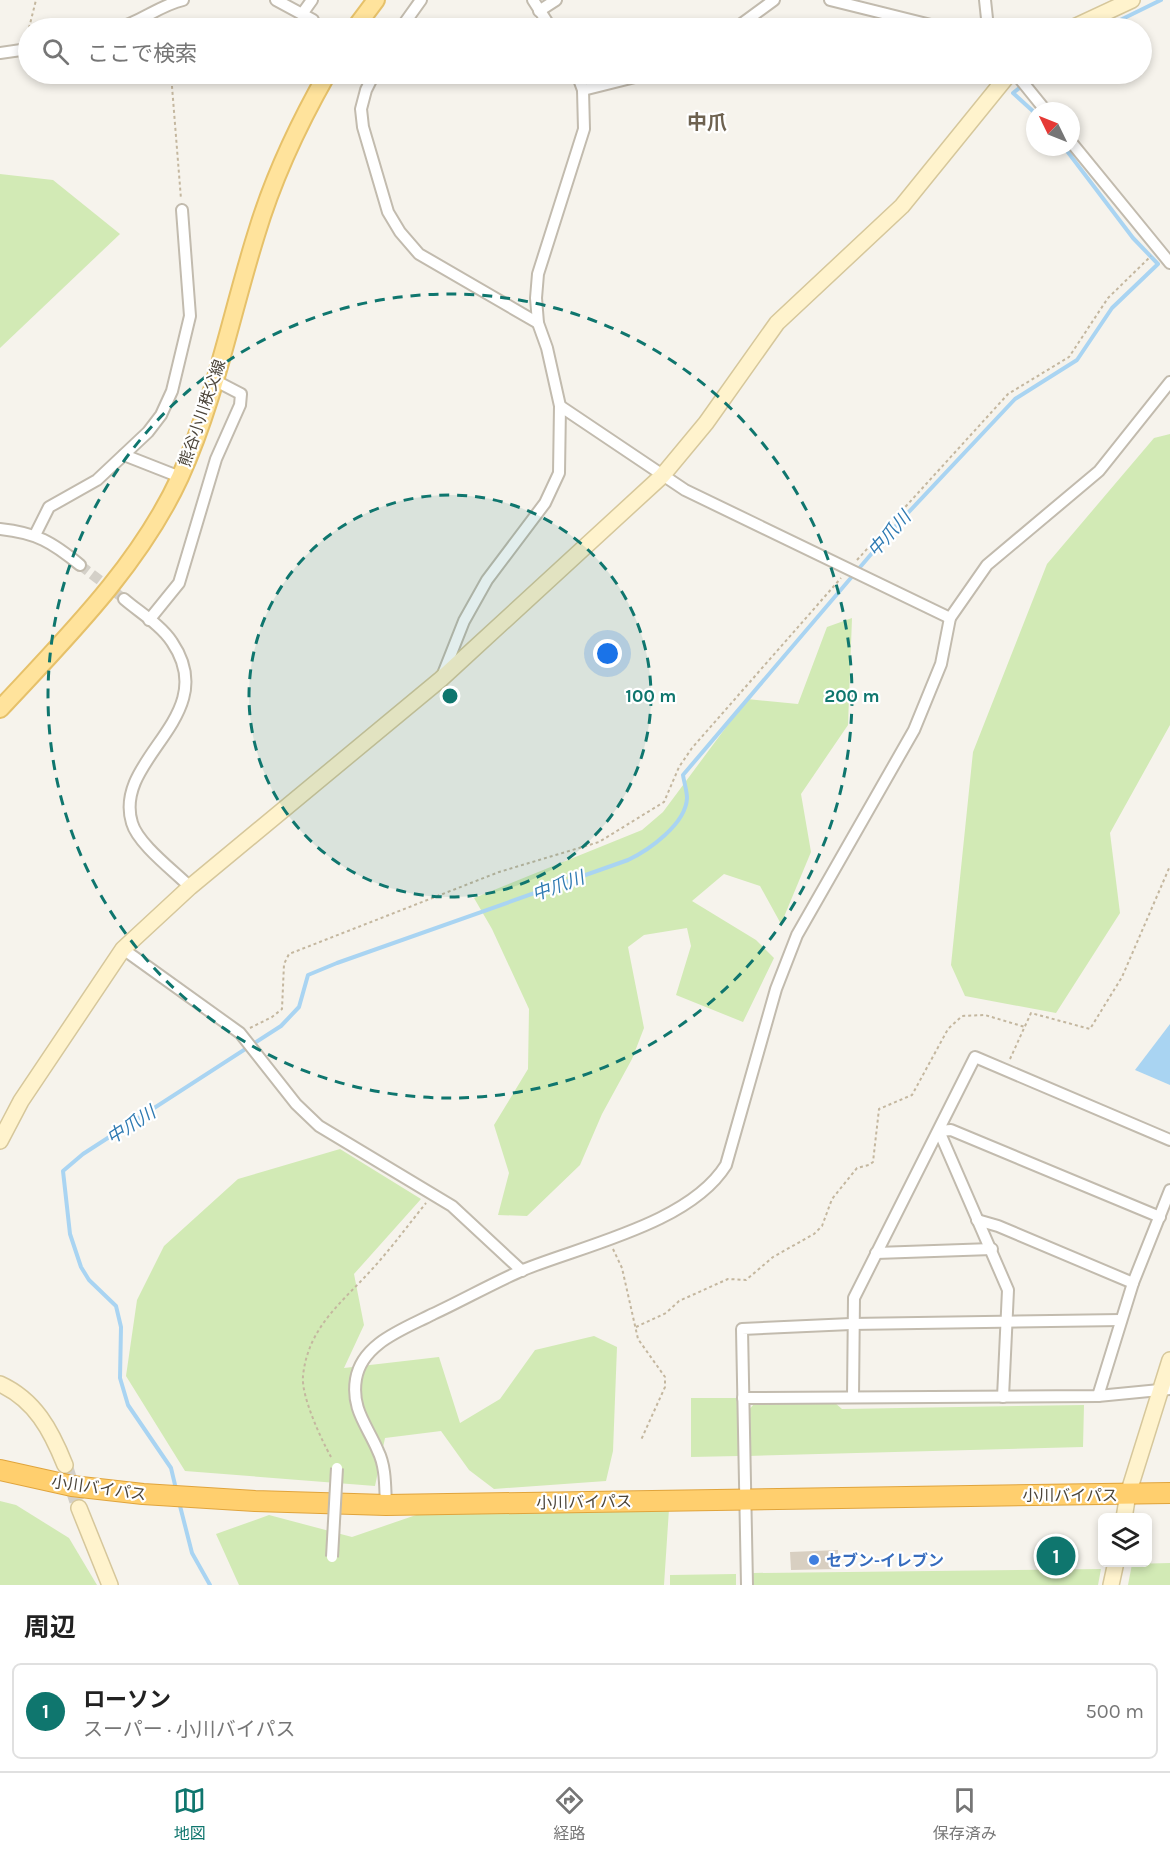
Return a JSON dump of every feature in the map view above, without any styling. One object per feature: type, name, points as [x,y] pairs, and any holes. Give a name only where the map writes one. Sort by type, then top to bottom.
[{"type":"highway","name":"小川バイパス","points":[[0,1470],[72,1486],[142,1494],[255,1502],[386,1504],[1170,1493]]},
{"type":"main road","points":[[362,18],[376,0]]},
{"type":"main road","name":"熊谷小川秩父線","points":[[0,709],[130,562],[157,520],[180,477],[214,380],[269,193],[297,126],[321,84]]},
{"type":"street","points":[[146,18],[173,2],[183,0]]},
{"type":"street","points":[[276,0],[309,18]]},
{"type":"street","points":[[302,14],[312,0]]},
{"type":"street","points":[[408,18],[422,0]]},
{"type":"street","points":[[533,0],[544,18]]},
{"type":"street","points":[[539,11],[556,0]]},
{"type":"street","points":[[750,18],[774,0]]},
{"type":"street","points":[[830,0],[903,18]]},
{"type":"street","points":[[985,0],[987,18]]},
{"type":"street","points":[[1093,18],[1132,0]]},
{"type":"street","points":[[0,53],[18,50]]},
{"type":"street","points":[[370,84],[361,109],[363,128],[388,212],[400,231],[419,254],[538,323]]},
{"type":"street","points":[[441,680],[464,621],[487,580],[545,503],[559,473],[560,406],[547,348],[538,323],[536,298],[538,274],[584,129],[583,90],[581,84]]},
{"type":"street","points":[[583,90],[607,84]]},
{"type":"street","points":[[0,1141],[21,1101],[123,949],[190,887],[441,680],[662,476],[706,423],[777,323],[902,206],[1001,84]]},
{"type":"street","points":[[1024,84],[1039,102]]},
{"type":"street","points":[[1080,152],[1170,264]]},
{"type":"street","points":[[35,535],[49,507],[97,480],[124,455],[160,415],[172,391],[188,332],[189,289],[182,210]]},
{"type":"street","points":[[149,620],[179,583],[216,459],[240,405],[241,394],[214,380]]},
{"type":"street","points":[[386,1504],[383,1465],[378,1450],[358,1414],[354,1397],[356,1377],[363,1362],[379,1342],[522,1271],[682,1207],[716,1182],[726,1165],[776,989],[797,936],[914,730],[941,664],[950,618],[987,566],[1099,471],[1170,382]]},
{"type":"street","points":[[560,406],[685,490],[950,618]]},
{"type":"street","points":[[124,455],[180,477]]},
{"type":"street","points":[[0,529],[35,535],[49,540],[80,565]]},
{"type":"street","points":[[124,599],[173,643],[184,673],[185,692],[180,711],[168,733],[149,756],[134,786],[129,807],[132,825],[143,841],[190,887]]},
{"type":"street","points":[[123,949],[240,1033],[296,1104],[319,1126],[452,1206],[522,1271]]},
{"type":"street","points":[[853,1397],[854,1298],[975,1057],[1170,1140]]},
{"type":"street","points":[[939,1131],[951,1130],[1160,1217]]},
{"type":"street","points":[[939,1131],[1008,1290],[1003,1397]]},
{"type":"street","points":[[1098,1396],[1133,1283],[1170,1190]]},
{"type":"street","points":[[977,1220],[998,1226],[1133,1283]]},
{"type":"street","points":[[876,1253],[992,1250]]},
{"type":"street","points":[[747,1585],[742,1329],[852,1324],[1121,1320]]},
{"type":"street","points":[[1125,1513],[1128,1494],[1165,1391],[1170,1360]]},
{"type":"street","points":[[0,1384],[17,1393],[36,1410],[53,1436],[65,1465]]},
{"type":"street","points":[[743,1398],[1098,1396],[1165,1391]]},
{"type":"street","points":[[332,1557],[337,1468]]},
{"type":"street","points":[[79,1508],[110,1585]]},
{"type":"street","points":[[1112,1585],[1115,1567]]},
{"type":"path","points":[[32,18],[36,0]]},
{"type":"path","points":[[172,84],[182,210]]},
{"type":"path","points":[[240,1033],[272,1017],[282,1009],[284,964],[289,954],[500,872],[599,842],[664,802],[679,767],[692,748],[849,568],[1008,394],[1069,357],[1108,298],[1158,249]]},
{"type":"path","points":[[1005,1070],[1031,1013],[1090,1029],[1122,977],[1170,866]]},
{"type":"path","points":[[636,1327],[666,1313],[679,1301],[728,1279],[746,1280],[773,1257],[814,1234],[822,1226],[832,1199],[857,1168],[869,1166],[873,1161],[879,1109],[912,1095],[948,1029],[962,1016],[985,1015],[1025,1027]]},
{"type":"path","points":[[337,1468],[317,1429],[303,1378],[308,1350],[334,1307],[374,1268],[433,1195]]},
{"type":"path","points":[[608,1238],[622,1268],[638,1339],[665,1377],[665,1387],[641,1440]]},
{"type":"green space","points":[[0,174],[53,180],[120,234],[0,348]]},
{"type":"green space","points":[[1170,434],[1170,725],[1110,833],[1120,913],[1056,1013],[965,996],[951,965],[973,752],[1047,564],[1154,438]]},
{"type":"green space","points":[[852,618],[848,725],[801,794],[811,852],[781,924],[760,886],[724,874],[692,901],[756,940],[774,958],[743,1022],[676,995],[691,946],[687,928],[644,935],[628,947],[644,1028],[632,1059],[602,1114],[580,1165],[527,1216],[498,1215],[509,1173],[494,1125],[528,1069],[529,1009],[492,929],[474,898],[642,830],[663,812],[747,699],[798,704],[827,627]]},
{"type":"green space","points":[[340,1149],[421,1199],[354,1274],[364,1325],[344,1368],[439,1357],[460,1423],[500,1399],[535,1350],[594,1336],[617,1347],[613,1451],[606,1481],[494,1489],[469,1470],[441,1431],[385,1438],[375,1486],[185,1471],[126,1376],[137,1300],[164,1246],[238,1179]]},
{"type":"green space","points":[[691,1398],[738,1398],[738,1456],[691,1457]]},
{"type":"green space","points":[[835,1403],[842,1409],[1084,1405],[1083,1447],[748,1456],[747,1412],[754,1404]]},
{"type":"green space","points":[[0,1501],[16,1505],[69,1538],[97,1585],[0,1585]]},
{"type":"green space","points":[[669,1509],[664,1585],[239,1585],[216,1534],[269,1515],[352,1537],[419,1514]]},
{"type":"green space","points":[[1152,1563],[1170,1563],[1170,1585],[1128,1585],[1131,1567],[1152,1567]]},
{"type":"green space","points":[[1101,1569],[1098,1585],[753,1585],[753,1573]]},
{"type":"green space","points":[[736,1574],[736,1585],[670,1585],[670,1575]]},
{"type":"water","points":[[1170,1024],[1170,1085],[1135,1070]]},
{"type":"building","points":[[1075,1549],[1075,1563],[1038,1564],[1038,1550]]},
{"type":"building","name":"セブン-イレブン","points":[[838,1550],[838,1569],[791,1570],[790,1552]]},
{"type":"waterway","name":"中爪川","points":[[1124,18],[1161,0]]},
{"type":"waterway","name":"中爪川","points":[[1024,84],[1013,93],[1026,105]]},
{"type":"waterway","name":"中爪川","points":[[176,1489],[171,1468],[128,1405],[120,1378],[121,1327],[116,1306],[89,1280],[81,1267],[70,1234],[63,1171],[83,1154],[281,1026],[299,1007],[308,975],[628,860],[665,835],[685,808],[687,792],[683,775],[890,532],[1015,399],[1077,360],[1112,308],[1158,264],[1133,238],[1071,156]]},
{"type":"waterway","name":"中爪川","points":[[179,1502],[192,1553],[210,1585]]},
{"type":"tunnel","points":[[80,565],[124,599]]},
{"type":"tunnel","points":[[65,1465],[79,1508]]},
{"type":"place","name":"ローソン","points":[[1056,1556]]},
{"type":"place","name":"セブン-イレブン","points":[[814,1560]]},
{"type":"district","name":"中爪","points":[[707,122]]}]
